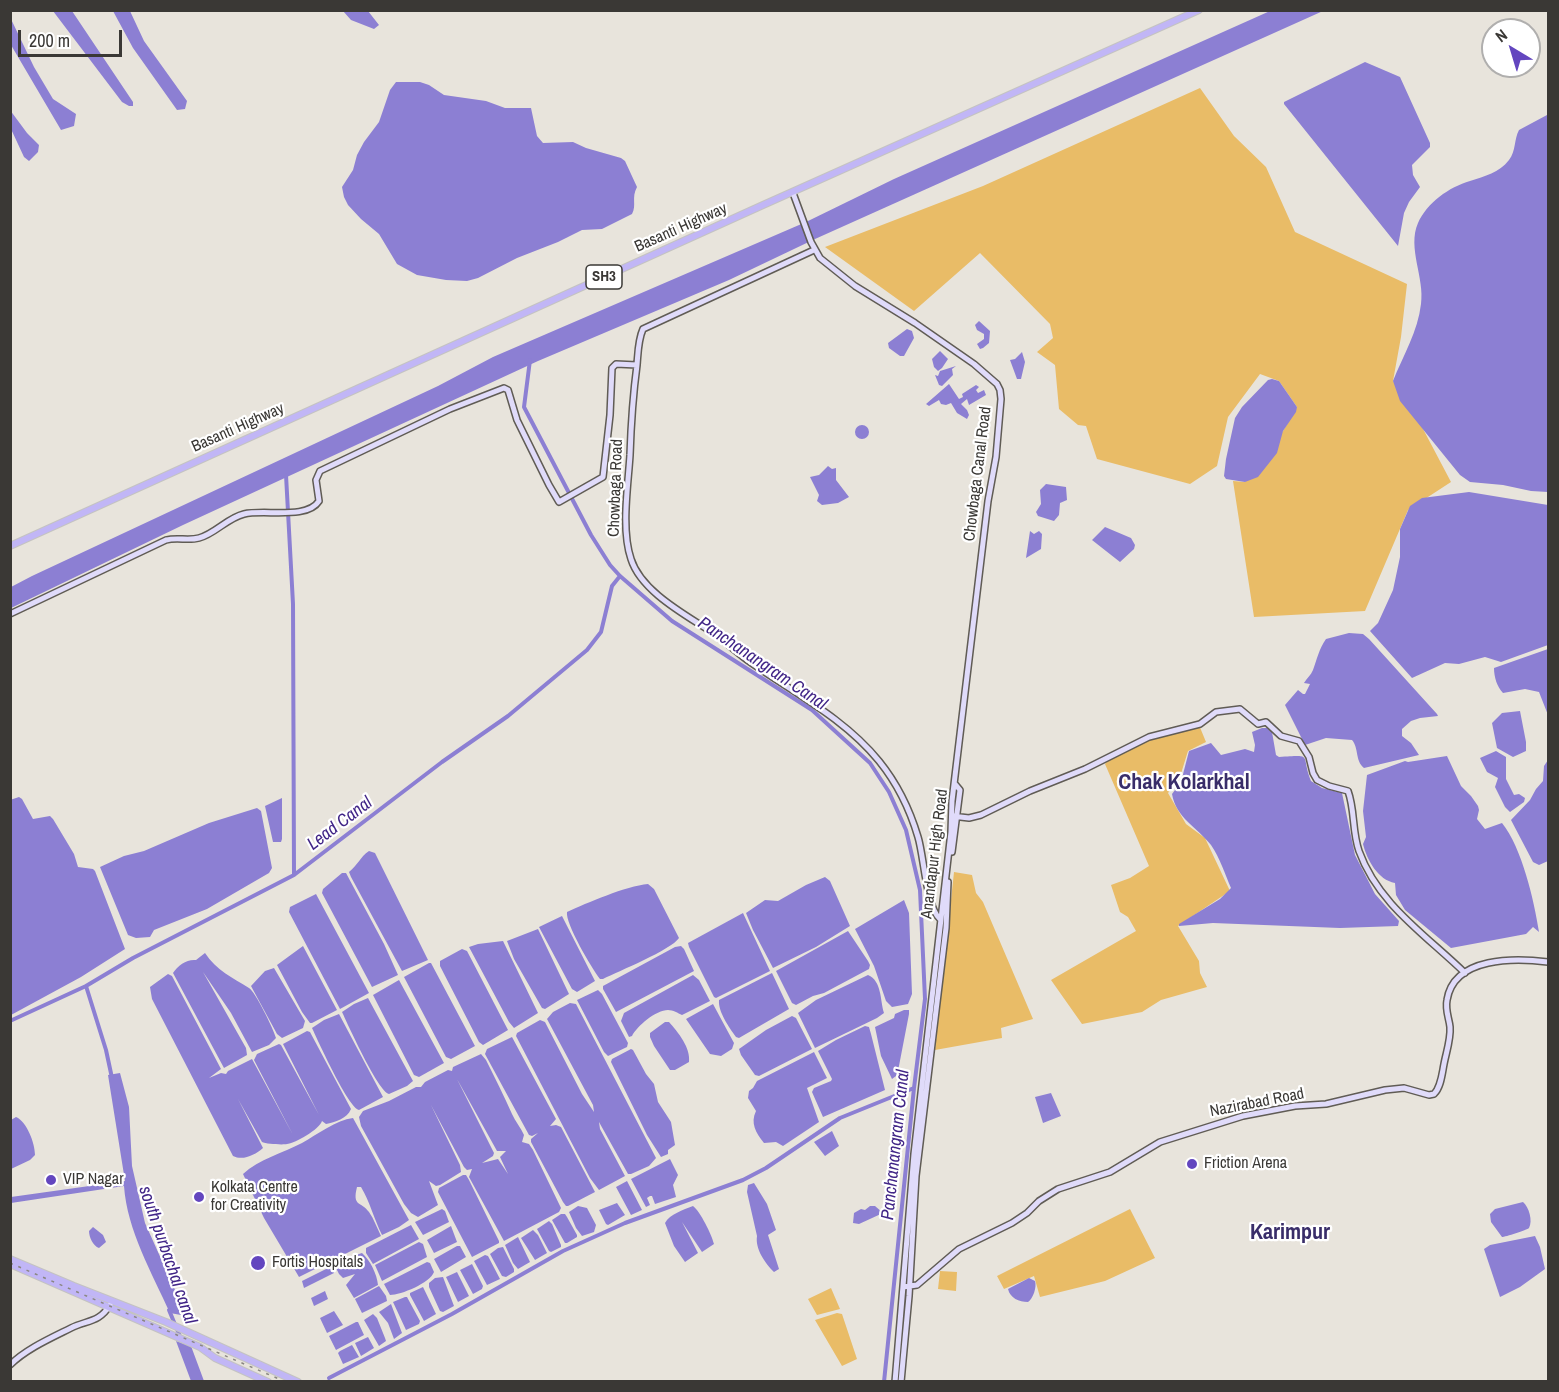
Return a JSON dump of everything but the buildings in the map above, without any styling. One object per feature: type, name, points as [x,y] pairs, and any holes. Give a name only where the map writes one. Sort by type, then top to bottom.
[{"type":"main road","name":"Basanti Highway","points":[[10,546],[1198,10]]},
{"type":"main road","points":[[10,1258],[200,1347],[215,1358],[268,1382]]},
{"type":"main road","points":[[10,1264],[110,1306],[166,1322],[198,1335],[298,1382]]},
{"type":"street","name":"Chowbaga Canal Road","points":[[793,193],[814,250],[820,258],[855,286],[915,323],[974,364],[992,379],[1000,390],[996,457],[988,501],[955,784]]},
{"type":"street","name":"Chowbaga Road","points":[[814,250],[643,329],[637,365],[630,445],[628,547],[634,567],[644,580],[670,604],[749,661],[825,711],[879,761],[899,792],[915,827],[922,850],[930,900],[935,913],[943,919]]},
{"type":"street","points":[[10,614],[166,540],[204,536],[243,514],[292,512],[314,507],[319,501],[315,480],[320,471],[450,409],[504,388],[508,390],[517,420],[549,485],[558,501],[564,500],[600,480],[604,474],[612,368],[616,364],[637,365]]},
{"type":"street","points":[[955,817],[969,818],[981,815],[1030,791],[1085,769],[1149,737],[1200,724],[1216,712],[1240,709],[1258,724],[1266,722],[1281,736],[1299,741],[1309,757],[1317,780],[1348,791],[1354,837],[1362,860],[1373,879],[1400,914],[1465,973]]},
{"type":"street","name":"Anandapur High Road","points":[[895,1382],[943,919],[960,790],[955,784]]},
{"type":"street","name":"Nazirabad Road","points":[[906,1288],[917,1285],[959,1250],[1012,1223],[1058,1189],[1110,1172],[1160,1142],[1243,1116],[1326,1104],[1385,1090],[1404,1088],[1429,1095],[1434,1094],[1439,1084],[1449,1035],[1446,1005],[1448,991],[1456,980],[1483,964],[1498,960],[1548,962]]},
{"type":"street","name":"Anandapur High Road","points":[[901,1382],[906,1288]]},
{"type":"street","points":[[10,1365],[20,1356],[100,1316],[110,1306]]},
{"type":"shaded area","points":[[53,11],[72,11],[133,102],[133,106],[122,102]]},
{"type":"shaded area","points":[[113,11],[130,11],[144,41],[187,101],[185,109],[177,110],[133,48]]},
{"type":"shaded area","points":[[343,11],[368,11],[379,25],[374,29],[351,20]]},
{"type":"shaded area","points":[[1270,11],[1323,11],[815,239],[729,280],[538,361],[183,525],[11,608],[11,587],[32,576],[438,386],[493,357],[806,222],[894,179]]},
{"type":"shaded area","points":[[10,17],[34,67],[53,99],[76,114],[74,126],[61,130],[11,45]]},
{"type":"shaded area","points":[[1365,62],[1400,77],[1430,143],[1430,147],[1412,165],[1413,175],[1420,187],[1404,213],[1398,246],[1284,104]]},
{"type":"shaded area","points":[[396,82],[420,82],[444,95],[486,101],[505,108],[531,108],[537,136],[543,143],[573,142],[621,158],[625,161],[637,187],[632,214],[602,229],[582,230],[467,281],[417,275],[397,264],[379,234],[348,205],[342,187],[353,170],[364,142],[379,122],[390,90]]},
{"type":"shaded area","points":[[1200,88],[1234,136],[1266,167],[1295,232],[1407,284],[1393,381],[1422,427],[1451,482],[1408,510],[1365,611],[1254,617],[1233,481],[1245,482],[1283,431],[1297,407],[1279,381],[1260,374],[1228,417],[1217,466],[1190,484],[1097,459],[1086,426],[1078,425],[1059,409],[1055,365],[1037,352],[1053,338],[1050,324],[980,253],[914,311],[825,247],[983,186]]},
{"type":"shaded area","points":[[10,110],[39,145],[38,152],[29,161],[24,157],[11,129]]},
{"type":"shaded area","points":[[1547,115],[1548,492],[1470,482],[1460,475],[1400,401],[1393,381],[1413,334],[1421,304],[1421,284],[1414,243],[1415,233],[1422,216],[1447,192],[1501,168],[1511,156],[1519,130]]},
{"type":"shaded area","points":[[979,321],[990,331],[989,343],[980,349],[977,344],[984,339],[984,334],[977,330],[975,325]]},
{"type":"shaded area","points":[[907,329],[912,331],[914,338],[904,356],[900,356],[889,348],[888,343]]},
{"type":"shaded area","points":[[940,351],[948,359],[938,371],[932,359]]},
{"type":"shaded area","points":[[1022,352],[1025,362],[1021,379],[1017,379],[1010,360],[1015,359]]},
{"type":"shaded area","points":[[956,366],[952,369],[953,375],[942,386],[939,385],[935,375],[938,376],[940,371]]},
{"type":"shaded area","points":[[1268,380],[1279,381],[1297,407],[1296,412],[1283,431],[1277,453],[1258,477],[1245,482],[1226,479],[1224,476],[1226,459],[1235,418],[1242,407]]},
{"type":"shaded area","points":[[949,384],[959,399],[963,397],[962,394],[976,385],[979,387],[976,390],[978,393],[984,390],[986,395],[969,405],[967,399],[961,404],[969,415],[967,419],[957,413],[951,403],[941,404],[939,400],[929,406],[926,404]]},
{"type":"shaded area","points":[[862,425],[867,427],[869,432],[867,437],[862,439],[857,437],[855,432],[857,427]]},
{"type":"shaded area","points":[[828,466],[832,469],[836,468],[836,480],[849,497],[838,503],[822,505],[817,501],[819,495],[810,477],[819,475]]},
{"type":"shaded area","points":[[1046,484],[1066,487],[1067,500],[1060,503],[1059,515],[1054,521],[1038,516],[1036,512],[1041,504],[1040,490]]},
{"type":"shaded area","points":[[1469,492],[1548,505],[1548,645],[1501,662],[1485,657],[1459,664],[1445,663],[1412,678],[1370,631],[1378,623],[1393,590],[1400,557],[1400,529],[1410,506],[1422,498]]},
{"type":"shaded area","points":[[1105,527],[1131,538],[1135,545],[1134,549],[1120,562],[1092,540]]},
{"type":"shaded area","points":[[1030,531],[1034,534],[1039,531],[1042,534],[1041,549],[1026,558]]},
{"type":"shaded area","points":[[1349,633],[1363,634],[1369,639],[1437,714],[1438,716],[1411,721],[1402,729],[1402,736],[1411,743],[1419,755],[1364,768],[1359,762],[1352,740],[1326,738],[1305,745],[1285,705],[1298,690],[1305,694],[1310,684],[1304,683],[1312,672],[1326,639]]},
{"type":"shaded area","points":[[1548,649],[1548,715],[1539,692],[1525,689],[1503,693],[1496,682],[1494,668]]},
{"type":"shaded area","points":[[1520,711],[1526,751],[1513,757],[1497,748],[1492,723],[1502,713]]},
{"type":"shaded area","points":[[1199,725],[1206,742],[1188,751],[1179,780],[1168,793],[1186,824],[1205,838],[1230,891],[1178,926],[1199,961],[1200,973],[1207,987],[1161,1000],[1142,1012],[1082,1024],[1051,980],[1136,931],[1128,917],[1120,912],[1111,885],[1130,878],[1149,866],[1105,764],[1124,748],[1148,737]]},
{"type":"shaded area","points":[[1267,728],[1272,732],[1276,755],[1304,758],[1311,781],[1322,788],[1342,793],[1355,855],[1375,894],[1399,921],[1398,926],[1340,928],[1213,923],[1179,926],[1220,899],[1231,888],[1211,845],[1182,816],[1174,802],[1172,794],[1181,782],[1189,751],[1211,743],[1221,755],[1245,749],[1254,752],[1252,732]]},
{"type":"shaded area","points":[[1496,751],[1506,757],[1506,779],[1514,795],[1519,794],[1525,798],[1524,802],[1510,812],[1495,787],[1498,778],[1487,772],[1480,758]]},
{"type":"shaded area","points":[[1447,756],[1461,786],[1478,806],[1477,819],[1485,829],[1502,823],[1516,846],[1526,875],[1539,932],[1533,927],[1526,934],[1451,948],[1405,910],[1396,895],[1395,883],[1378,874],[1370,863],[1363,844],[1366,837],[1363,811],[1367,775],[1405,761]]},
{"type":"shaded area","points":[[1548,760],[1548,861],[1539,865],[1533,862],[1511,820],[1530,800],[1543,781],[1544,766]]},
{"type":"shaded area","points":[[19,797],[33,819],[50,816],[53,819],[74,854],[78,867],[95,871],[125,949],[81,977],[11,1015],[10,800]]},
{"type":"shaded area","points":[[282,798],[282,839],[281,842],[273,842],[265,806]]},
{"type":"shaded area","points":[[257,808],[261,811],[272,868],[269,873],[207,909],[154,930],[150,937],[136,938],[128,935],[100,867],[209,823]]},
{"type":"shaded area","points":[[369,851],[375,853],[428,960],[402,971],[349,872]]},
{"type":"shaded area","points":[[954,872],[972,875],[976,893],[983,902],[1033,1019],[1001,1028],[1002,1038],[935,1050]]},
{"type":"shaded area","points":[[342,873],[346,873],[398,975],[372,987],[322,893],[323,889]]},
{"type":"shaded area","points":[[825,877],[830,881],[850,926],[816,947],[773,968],[746,913],[765,900],[778,901]]},
{"type":"shaded area","points":[[648,884],[654,889],[679,938],[656,954],[600,979],[574,935],[567,912],[618,891]]},
{"type":"shaded area","points":[[316,894],[369,993],[340,1009],[289,912],[290,907]]},
{"type":"shaded area","points":[[904,900],[909,913],[912,994],[908,1004],[892,1007],[886,1001],[874,966],[855,929]]},
{"type":"shaded area","points":[[743,913],[770,971],[716,998],[688,943]]},
{"type":"shaded area","points":[[562,916],[595,981],[577,992],[572,989],[539,927]]},
{"type":"shaded area","points":[[538,929],[569,994],[545,1009],[542,1008],[514,959],[507,941]]},
{"type":"shaded area","points":[[848,931],[868,961],[869,969],[824,993],[796,1005],[792,1003],[776,971]]},
{"type":"shaded area","points":[[503,941],[538,1013],[514,1028],[469,947]]},
{"type":"shaded area","points":[[303,946],[337,1010],[312,1023],[302,1012],[277,965]]},
{"type":"shaded area","points":[[681,946],[694,971],[616,1012],[603,986],[675,947]]},
{"type":"shaded area","points":[[462,949],[467,951],[508,1030],[483,1045],[479,1042],[440,966],[440,961]]},
{"type":"shaded area","points":[[205,953],[220,969],[252,991],[276,1038],[269,1045],[252,1052],[231,1013],[203,972],[246,1048],[247,1055],[224,1068],[173,973],[183,963],[196,960]]},
{"type":"shaded area","points":[[429,963],[475,1046],[451,1059],[446,1057],[404,977]]},
{"type":"shaded area","points":[[274,968],[305,1021],[303,1028],[282,1038],[277,1034],[251,986],[265,971]]},
{"type":"shaded area","points":[[772,973],[789,1009],[739,1038],[736,1037],[722,1014],[719,1000]]},
{"type":"shaded area","points":[[168,974],[172,976],[221,1069],[209,1078],[221,1073],[226,1074],[252,1059],[293,1135],[254,1060],[257,1054],[281,1045],[319,1115],[283,1044],[307,1031],[310,1032],[351,1109],[349,1112],[344,1118],[333,1122],[326,1124],[322,1121],[312,1132],[295,1142],[271,1144],[262,1142],[238,1099],[263,1148],[249,1157],[233,1156],[152,999],[150,987]]},
{"type":"shaded area","points":[[693,975],[699,980],[710,1001],[682,1015],[670,1010],[658,1013],[642,1023],[629,1037],[621,1021],[624,1013]]},
{"type":"shaded area","points":[[868,975],[878,986],[884,1013],[815,1048],[798,1013],[816,1000]]},
{"type":"shaded area","points":[[399,980],[444,1063],[419,1077],[414,1075],[373,995]]},
{"type":"shaded area","points":[[598,990],[628,1043],[627,1047],[608,1056],[577,1000]]},
{"type":"shaded area","points":[[368,998],[413,1081],[389,1094],[371,1071],[342,1012]]},
{"type":"shaded area","points":[[570,1003],[576,1004],[656,1158],[649,1166],[628,1174],[599,1122],[600,1129],[625,1176],[599,1190],[590,1178],[516,1036],[517,1033],[540,1020],[545,1022],[582,1094],[594,1112],[593,1105],[547,1019],[553,1012]]},
{"type":"shaded area","points":[[713,1004],[734,1043],[732,1049],[721,1056],[710,1054],[686,1019]]},
{"type":"shaded area","points":[[909,1010],[909,1014],[898,1071],[892,1079],[881,1056],[875,1027],[894,1018],[895,1014]]},
{"type":"shaded area","points":[[339,1014],[383,1097],[359,1110],[341,1087],[312,1028]]},
{"type":"shaded area","points":[[792,1016],[796,1018],[812,1049],[759,1076],[755,1075],[739,1049],[766,1030]]},
{"type":"shaded area","points":[[665,1022],[669,1022],[676,1030],[688,1051],[689,1062],[675,1070],[670,1070],[650,1037],[650,1033]]},
{"type":"shaded area","points":[[865,1026],[869,1027],[885,1090],[823,1117],[812,1092],[814,1088],[832,1079],[818,1051]]},
{"type":"shaded area","points":[[512,1037],[556,1119],[550,1126],[561,1127],[595,1192],[568,1206],[563,1202],[531,1142],[531,1139],[538,1133],[529,1135],[485,1054],[487,1049]]},
{"type":"shaded area","points":[[631,1049],[654,1084],[658,1102],[671,1122],[675,1145],[668,1150],[668,1154],[661,1157],[647,1135],[611,1062],[612,1059]]},
{"type":"shaded area","points":[[814,1052],[827,1078],[807,1088],[819,1122],[783,1146],[776,1142],[764,1143],[755,1128],[756,1111],[748,1098],[749,1091],[757,1081]]},
{"type":"shaded area","points":[[481,1054],[486,1060],[524,1135],[522,1142],[529,1144],[533,1150],[561,1208],[559,1212],[504,1241],[469,1177],[472,1169],[467,1170],[464,1167],[431,1105],[460,1165],[461,1172],[440,1185],[436,1186],[429,1181],[438,1205],[418,1217],[411,1213],[404,1204],[361,1126],[359,1117],[363,1111],[416,1087],[421,1087],[425,1082],[448,1070],[452,1071],[453,1067]],"holes":[[[457,1079],[497,1151],[506,1151],[500,1157],[508,1174],[498,1159],[482,1163],[494,1153]]]},
{"type":"shaded area","points":[[120,1073],[129,1107],[132,1166],[145,1223],[184,1310],[181,1315],[170,1313],[148,1267],[130,1219],[124,1186],[11,1203],[11,1197],[125,1181],[108,1075]]},
{"type":"shaded area","points":[[1051,1093],[1061,1116],[1043,1123],[1035,1097]]},
{"type":"shaded area","points":[[16,1117],[24,1123],[30,1133],[35,1155],[11,1169],[11,1120]]},
{"type":"shaded area","points":[[353,1118],[409,1220],[382,1235],[361,1187],[357,1187],[356,1201],[369,1212],[381,1236],[299,1277],[264,1218],[243,1174],[256,1164],[302,1143],[334,1124]]},
{"type":"shaded area","points":[[832,1131],[839,1146],[825,1156],[814,1142]]},
{"type":"shaded area","points":[[670,1159],[678,1175],[673,1185],[676,1197],[655,1204],[650,1196],[647,1198],[650,1205],[646,1207],[631,1179]]},
{"type":"shaded area","points":[[466,1175],[469,1180],[499,1241],[472,1257],[438,1192],[439,1188]]},
{"type":"shaded area","points":[[627,1181],[642,1210],[631,1215],[616,1187]]},
{"type":"shaded area","points":[[754,1183],[767,1204],[776,1230],[768,1235],[779,1269],[774,1272],[759,1251],[747,1192],[748,1185]]},
{"type":"shaded area","points":[[1523,1202],[1530,1214],[1529,1228],[1502,1237],[1491,1222],[1490,1214],[1495,1209]]},
{"type":"shaded area","points":[[617,1203],[625,1215],[608,1225],[599,1210]]},
{"type":"shaded area","points":[[578,1206],[587,1208],[596,1225],[594,1232],[582,1236],[576,1228],[569,1212]]},
{"type":"shaded area","points":[[693,1206],[699,1213],[714,1244],[702,1252],[682,1222],[698,1253],[685,1262],[674,1246],[665,1223],[673,1215]]},
{"type":"shaded area","points":[[875,1206],[883,1213],[859,1224],[853,1223],[854,1213]]},
{"type":"shaded area","points":[[442,1209],[449,1222],[423,1235],[415,1222]]},
{"type":"shaded area","points":[[1130,1209],[1155,1258],[1105,1281],[1040,1297],[1034,1276],[1004,1289],[997,1276]]},
{"type":"shaded area","points":[[565,1214],[577,1235],[567,1243],[552,1220]]},
{"type":"shaded area","points":[[549,1221],[561,1245],[551,1252],[537,1229]]},
{"type":"shaded area","points":[[411,1225],[419,1239],[373,1264],[366,1253],[366,1248]]},
{"type":"shaded area","points":[[451,1226],[457,1242],[434,1253],[427,1240]]},
{"type":"shaded area","points":[[93,1227],[103,1235],[106,1242],[99,1248],[90,1236],[89,1231]]},
{"type":"shaded area","points":[[533,1230],[547,1253],[535,1260],[521,1238]]},
{"type":"shaded area","points":[[1535,1236],[1545,1269],[1520,1287],[1500,1297],[1484,1249],[1490,1245]]},
{"type":"shaded area","points":[[518,1237],[530,1262],[518,1269],[505,1245]]},
{"type":"shaded area","points":[[419,1242],[423,1244],[427,1257],[382,1281],[375,1265]]},
{"type":"shaded area","points":[[460,1246],[466,1257],[441,1272],[434,1259]]},
{"type":"shaded area","points":[[503,1247],[514,1269],[514,1272],[506,1277],[502,1276],[490,1254]]},
{"type":"shaded area","points":[[362,1253],[373,1268],[378,1285],[354,1298],[346,1285],[355,1274],[343,1278],[335,1266],[341,1260]]},
{"type":"shaded area","points":[[485,1255],[488,1256],[500,1279],[487,1285],[474,1261]]},
{"type":"shaded area","points":[[427,1262],[430,1263],[434,1272],[427,1280],[408,1291],[390,1295],[384,1284]]},
{"type":"shaded area","points":[[472,1264],[483,1286],[473,1294],[460,1270]]},
{"type":"shaded area","points":[[332,1266],[334,1273],[304,1288],[302,1281]]},
{"type":"shaded area","points":[[940,1271],[957,1272],[956,1291],[938,1289]]},
{"type":"shaded area","points":[[457,1272],[469,1296],[458,1302],[446,1277]]},
{"type":"shaded area","points":[[443,1277],[454,1306],[443,1312],[440,1311],[429,1283],[435,1278]]},
{"type":"shaded area","points":[[1029,1278],[1035,1281],[1034,1293],[1030,1300],[1028,1302],[1015,1299],[1008,1289]]},
{"type":"shaded area","points":[[379,1286],[387,1301],[362,1313],[355,1299]]},
{"type":"shaded area","points":[[423,1287],[436,1314],[424,1321],[410,1295]]},
{"type":"shaded area","points":[[831,1288],[840,1309],[817,1315],[808,1299]]},
{"type":"shaded area","points":[[325,1291],[328,1299],[314,1306],[311,1298]]},
{"type":"shaded area","points":[[405,1297],[420,1321],[419,1324],[406,1330],[393,1302]]},
{"type":"shaded area","points":[[391,1304],[402,1333],[394,1339],[388,1323],[379,1312]]},
{"type":"shaded area","points":[[334,1311],[343,1325],[327,1333],[320,1318]]},
{"type":"shaded area","points":[[837,1313],[842,1314],[857,1359],[842,1366],[815,1320]]},
{"type":"shaded area","points":[[373,1314],[377,1318],[386,1341],[379,1346],[364,1320]]},
{"type":"shaded area","points":[[356,1322],[364,1335],[336,1350],[329,1336]]},
{"type":"shaded area","points":[[368,1337],[374,1348],[361,1356],[355,1343]]},
{"type":"shaded area","points":[[176,1341],[191,1346],[204,1381],[191,1381]]},
{"type":"shaded area","points":[[352,1345],[359,1357],[343,1364],[338,1353]]},
{"type":"waterway","name":"Panchanangram Canal","points":[[530,360],[524,407],[591,535],[610,565],[672,621],[812,710],[870,763],[889,792],[906,830],[920,890],[925,999],[884,1382]]},
{"type":"waterway","points":[[286,475],[293,604],[294,875]]},
{"type":"waterway","name":"Lead Canal","points":[[10,1021],[86,986],[133,958],[294,875],[442,762],[508,716],[587,650],[601,632],[612,586],[620,576]]},
{"type":"waterway","points":[[86,986],[106,1050],[112,1078]]},
{"type":"waterway","points":[[329,1378],[452,1314],[563,1251],[625,1223],[743,1180],[766,1168],[840,1118],[914,1088]]},
{"type":"waterway","name":"south purbachal canal","points":[[169,1310],[181,1339]]},
{"type":"railway","points":[[10,1263],[286,1382]]},
{"type":"place","name":"Friction Arena","points":[[1192,1164]]},
{"type":"place","name":"VIP Nagar","points":[[51,1180]]},
{"type":"place","name":"Kolkata Centre for Creativity","points":[[199,1197]]},
{"type":"place","name":"Fortis Hospitals","points":[[258,1263]]},
{"type":"district","name":"Chak Kolarkhal","points":[[1184,783]]},
{"type":"district","name":"Karimpur","points":[[1290,1233]]}]
